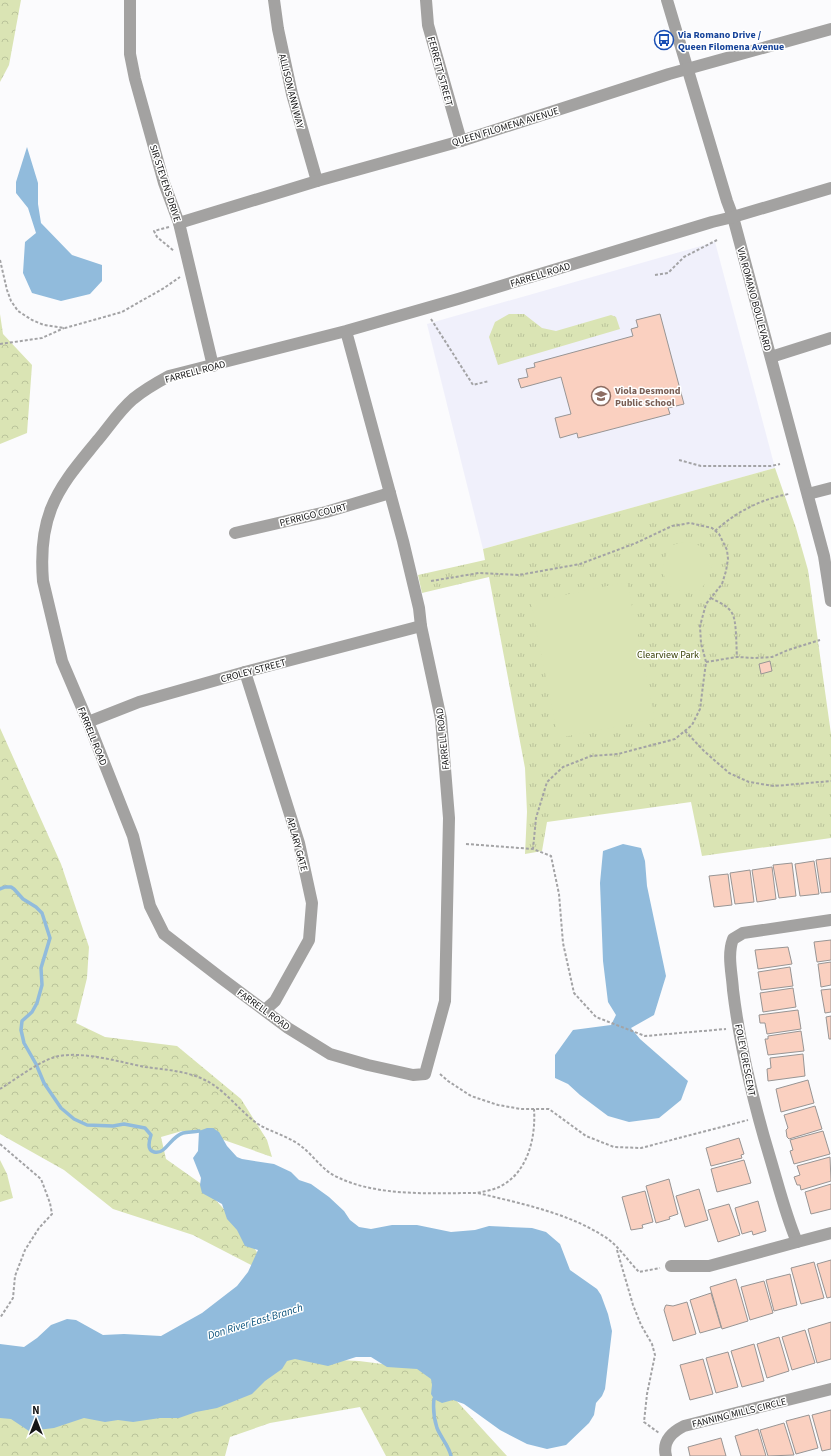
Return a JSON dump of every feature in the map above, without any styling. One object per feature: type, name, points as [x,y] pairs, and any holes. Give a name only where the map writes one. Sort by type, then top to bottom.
[{"type":"street","name":"SIR STEVENS DRIVE","points":[[130,0],[130,54],[135,79],[164,183],[179,224],[213,366]]},
{"type":"street","name":"ALLISON ANN WAY","points":[[274,0],[278,29],[292,94],[317,181]]},
{"type":"street","name":"FERRETT STREET","points":[[426,0],[430,32],[461,140]]},
{"type":"street","name":"VIA ROMANO BOULEVARD","points":[[667,0],[733,217],[824,556],[831,601]]},
{"type":"street","name":"QUEEN FILOMENA AVENUE","points":[[179,224],[317,181],[461,140],[687,69],[831,29]]},
{"type":"street","name":"FARRELL ROAD","points":[[346,331],[351,343],[403,541],[441,719],[449,818],[445,1001],[425,1074],[412,1075],[368,1066],[330,1054],[288,1028],[164,934],[150,906],[133,836],[62,661],[43,581],[43,544],[47,520],[51,508],[69,476],[124,408],[134,398],[156,382],[169,376],[346,331],[831,188]]},
{"type":"street","points":[[771,357],[831,338]]},
{"type":"street","points":[[808,494],[831,488]]},
{"type":"street","name":"PERRIGO COURT","points":[[235,533],[326,512],[390,493]]},
{"type":"street","name":"CROLEY STREET","points":[[88,722],[139,702],[245,672],[421,626]]},
{"type":"street","name":"APLARY GATE","points":[[245,672],[299,843],[312,903],[309,940],[275,1001],[265,1010]]},
{"type":"street","name":"FOLEY CRESCENT","points":[[797,1242],[789,1223],[758,1117],[747,1073],[735,1001],[729,949],[733,939],[744,933],[831,920]]},
{"type":"street","points":[[671,1266],[709,1266],[831,1233]]},
{"type":"street","name":"FANNING MILLS CIRCLE","points":[[667,1439],[675,1430],[684,1426],[831,1389]]},
{"type":"street","points":[[666,1456],[665,1452],[667,1439]]},
{"type":"path","points":[[174,251],[157,237],[154,231],[179,224]]},
{"type":"path","points":[[655,275],[668,273],[684,257],[717,240]]},
{"type":"path","points":[[0,260],[7,290],[11,301],[18,311],[32,320],[44,325],[65,328]]},
{"type":"path","points":[[0,344],[42,338],[65,328],[122,312],[182,276]]},
{"type":"path","points":[[431,319],[473,385],[489,381]]},
{"type":"path","points":[[679,460],[701,466],[771,466],[780,464]]},
{"type":"path","points":[[715,531],[727,520],[751,506],[774,496],[789,494]]},
{"type":"path","points":[[430,581],[479,573],[519,575],[580,564],[636,543],[672,526],[690,523],[712,528],[719,534],[727,550],[728,559],[722,584],[706,604],[700,626],[701,643],[706,662],[700,708],[692,725],[674,739],[618,754],[591,756],[563,767],[546,782],[536,818],[533,849]]},
{"type":"path","points":[[711,598],[724,605],[732,613],[737,657]]},
{"type":"path","points":[[706,662],[737,657],[772,657],[788,650],[820,640]]},
{"type":"path","points":[[685,730],[704,751],[729,773],[749,782],[774,786],[831,781]]},
{"type":"path","points":[[466,844],[533,849],[551,856],[559,894],[563,943],[574,992],[596,1017],[645,1036],[726,1029]]},
{"type":"path","points":[[0,1089],[44,1062],[56,1057],[70,1055],[92,1056],[189,1074],[212,1084],[258,1124],[300,1145],[336,1177],[352,1183],[398,1193],[477,1193],[502,1185],[514,1176],[523,1166],[531,1146],[535,1121],[534,1109]]},
{"type":"path","points":[[440,1074],[448,1082],[471,1096],[498,1105],[549,1109],[586,1136],[614,1147],[641,1148],[758,1117]]},
{"type":"path","points":[[0,1144],[41,1179],[50,1203],[52,1214],[39,1228],[25,1250],[15,1276],[13,1298],[0,1318]]},
{"type":"path","points":[[477,1193],[541,1209],[568,1218],[608,1240],[639,1272],[671,1266]]},
{"type":"path","points":[[617,1249],[633,1305],[641,1325],[652,1344],[655,1355],[647,1394],[644,1422],[667,1439]]},
{"type":"shaded area","name":"Viola Desmond Public School","points":[[715,242],[775,468],[483,549],[427,324]]},
{"type":"green space","points":[[0,0],[21,0],[9,65],[0,82]]},
{"type":"green space","points":[[0,314],[3,334],[32,365],[27,433],[0,444]]},
{"type":"green space","points":[[509,314],[524,314],[542,328],[556,331],[611,315],[616,317],[620,329],[498,365],[489,337],[495,322]]},
{"type":"green space","name":"Clearview Park","points":[[775,468],[796,528],[808,570],[831,734],[831,838],[702,856],[691,802],[547,822],[542,851],[525,854],[527,812],[525,768],[489,577],[422,593],[418,575],[485,560],[483,549]]},
{"type":"green space","points":[[686,542],[696,544],[702,548],[708,554],[713,563],[708,580],[700,590],[683,593],[667,584],[662,569],[667,552],[675,544]]},
{"type":"green space","points":[[627,582],[655,719],[558,738],[531,602]]},
{"type":"green space","points":[[0,728],[61,864],[89,947],[87,978],[76,1023],[105,1037],[177,1046],[241,1099],[267,1140],[272,1157],[204,1133],[182,1131],[161,1137],[166,1159],[200,1183],[244,1231],[258,1254],[255,1267],[193,1235],[113,1209],[64,1170],[0,1134]]},
{"type":"green space","points":[[0,1160],[7,1174],[13,1198],[0,1202]]},
{"type":"green space","points":[[297,1358],[359,1361],[437,1371],[453,1397],[507,1456],[386,1456],[360,1407],[270,1423],[230,1437],[225,1456],[0,1456],[0,1408],[266,1361]]},
{"type":"water","points":[[27,147],[38,183],[38,204],[41,223],[72,255],[102,265],[102,281],[90,294],[61,301],[32,293],[23,273],[25,242],[36,233],[28,208],[16,193],[16,182]]},
{"type":"water","points":[[623,844],[641,848],[645,861],[647,886],[666,976],[654,1015],[631,1028],[640,1039],[688,1081],[681,1100],[659,1118],[629,1122],[608,1116],[568,1084],[555,1078],[555,1055],[573,1030],[611,1025],[616,1015],[608,1002],[603,961],[600,883],[603,851]]},
{"type":"water","points":[[207,1128],[213,1128],[219,1132],[227,1146],[237,1157],[274,1164],[291,1172],[299,1180],[311,1184],[329,1197],[344,1211],[350,1220],[359,1227],[371,1229],[392,1225],[417,1225],[451,1232],[475,1230],[489,1226],[532,1228],[546,1232],[560,1244],[570,1270],[597,1289],[601,1295],[612,1331],[605,1389],[602,1396],[596,1403],[594,1415],[589,1423],[566,1445],[547,1449],[527,1444],[500,1430],[464,1404],[453,1400],[442,1403],[434,1399],[431,1394],[431,1379],[417,1369],[387,1367],[371,1357],[356,1357],[328,1366],[295,1359],[287,1361],[282,1369],[265,1381],[252,1394],[217,1408],[196,1412],[179,1418],[160,1418],[133,1422],[118,1420],[105,1422],[84,1418],[54,1428],[29,1431],[11,1419],[0,1418],[0,1344],[24,1347],[37,1338],[51,1325],[67,1319],[76,1320],[103,1335],[124,1334],[161,1336],[202,1313],[237,1286],[248,1272],[258,1250],[245,1246],[237,1230],[227,1219],[222,1204],[202,1193],[200,1185],[201,1178],[193,1158],[198,1151],[199,1131]]},
{"type":"building","points":[[660,314],[684,404],[668,408],[670,414],[578,438],[577,433],[560,438],[555,418],[571,414],[561,377],[521,388],[518,379],[528,377],[526,369],[535,367],[534,363],[633,336],[631,329],[638,327],[636,320]]},
{"type":"building","points":[[770,661],[772,671],[761,674],[759,664]]},
{"type":"building","points":[[831,858],[831,892],[821,893],[816,860]]},
{"type":"building","points":[[814,861],[819,894],[800,896],[795,864]]},
{"type":"building","points":[[792,863],[796,896],[779,898],[773,865]]},
{"type":"building","points":[[772,867],[776,899],[757,902],[752,870]]},
{"type":"building","points":[[750,870],[754,902],[735,904],[730,873]]},
{"type":"building","points":[[728,874],[732,905],[714,907],[709,876]]},
{"type":"building","points":[[831,940],[831,960],[817,962],[814,942]]},
{"type":"building","points":[[788,947],[792,964],[758,969],[755,950]]},
{"type":"building","points":[[831,962],[831,985],[821,987],[818,964]]},
{"type":"building","points":[[790,967],[793,986],[761,990],[758,972]]},
{"type":"building","points":[[793,988],[796,1007],[763,1012],[760,993]]},
{"type":"building","points":[[831,989],[831,1012],[825,1013],[821,990]]},
{"type":"building","points":[[798,1010],[801,1029],[767,1034],[765,1023],[760,1023],[759,1015]]},
{"type":"building","points":[[831,1016],[831,1039],[829,1039],[826,1017]]},
{"type":"building","points":[[801,1031],[804,1051],[768,1055],[765,1039],[768,1039],[768,1036]]},
{"type":"building","points":[[803,1054],[805,1076],[768,1081],[767,1069],[771,1068],[770,1058]]},
{"type":"building","points":[[808,1080],[814,1103],[781,1112],[776,1089]]},
{"type":"building","points":[[815,1106],[822,1129],[789,1139],[787,1137],[786,1130],[788,1128],[784,1115]]},
{"type":"building","points":[[823,1131],[830,1154],[794,1164],[790,1151],[793,1150],[790,1140]]},
{"type":"building","points":[[739,1138],[744,1154],[741,1155],[742,1158],[711,1166],[706,1148]]},
{"type":"building","points":[[830,1157],[831,1181],[801,1190],[800,1185],[797,1185],[794,1177],[800,1175],[797,1166]]},
{"type":"building","points":[[744,1160],[751,1183],[717,1192],[711,1169]]},
{"type":"building","points":[[669,1179],[678,1214],[669,1217],[670,1219],[656,1223],[646,1186]]},
{"type":"building","points":[[831,1184],[831,1209],[811,1214],[805,1192]]},
{"type":"building","points":[[699,1189],[708,1220],[685,1227],[676,1196]]},
{"type":"building","points":[[645,1191],[653,1222],[642,1225],[643,1228],[631,1230],[622,1197]]},
{"type":"building","points":[[758,1201],[766,1231],[753,1235],[752,1231],[742,1234],[735,1208]]},
{"type":"building","points":[[729,1204],[740,1235],[718,1242],[708,1210]]},
{"type":"building","points":[[831,1260],[831,1297],[827,1298],[817,1264]]},
{"type":"building","points":[[814,1262],[824,1298],[801,1304],[791,1268]]},
{"type":"building","points":[[790,1274],[797,1305],[774,1311],[766,1280]]},
{"type":"building","points":[[736,1279],[748,1321],[722,1329],[710,1287]]},
{"type":"building","points":[[764,1281],[773,1313],[750,1320],[741,1287]]},
{"type":"building","points":[[711,1293],[721,1327],[700,1333],[690,1300]]},
{"type":"building","points":[[687,1302],[696,1334],[673,1341],[664,1310],[665,1307],[666,1305],[673,1306]]},
{"type":"building","points":[[831,1322],[831,1359],[817,1363],[808,1329]]},
{"type":"building","points":[[805,1330],[815,1363],[792,1370],[782,1337]]},
{"type":"building","points":[[779,1337],[789,1371],[767,1378],[757,1344]]},
{"type":"building","points":[[754,1344],[764,1381],[742,1387],[731,1351]]},
{"type":"building","points":[[728,1352],[738,1387],[716,1393],[706,1358]]},
{"type":"building","points":[[703,1359],[713,1394],[690,1400],[680,1365]]},
{"type":"building","points":[[831,1410],[831,1449],[822,1451],[812,1415]]},
{"type":"building","points":[[809,1415],[818,1448],[796,1454],[786,1421]]},
{"type":"building","points":[[784,1423],[794,1455],[768,1456],[760,1430]]},
{"type":"building","points":[[758,1429],[766,1456],[741,1456],[735,1436]]},
{"type":"building","points":[[721,1438],[726,1456],[690,1456],[688,1447]]},
{"type":"waterway","points":[[0,889],[11,887],[23,899],[36,907],[42,913],[50,938],[41,968],[42,985],[37,1003],[32,1012],[22,1021],[21,1030],[24,1043],[36,1064],[44,1083],[61,1108],[74,1119],[87,1125],[113,1126],[124,1124],[145,1128],[151,1135],[149,1148],[154,1152],[163,1150],[180,1134],[199,1131]]},
{"type":"waterway","name":"Don River East Branch","points":[[437,1396],[434,1399],[435,1421],[451,1456]]},
{"type":"place","name":"Via Romano Drive / Queen Filomena Avenue","points":[[664,40]]},
{"type":"place","name":"Viola Desmond Public School","points":[[601,396]]}]
